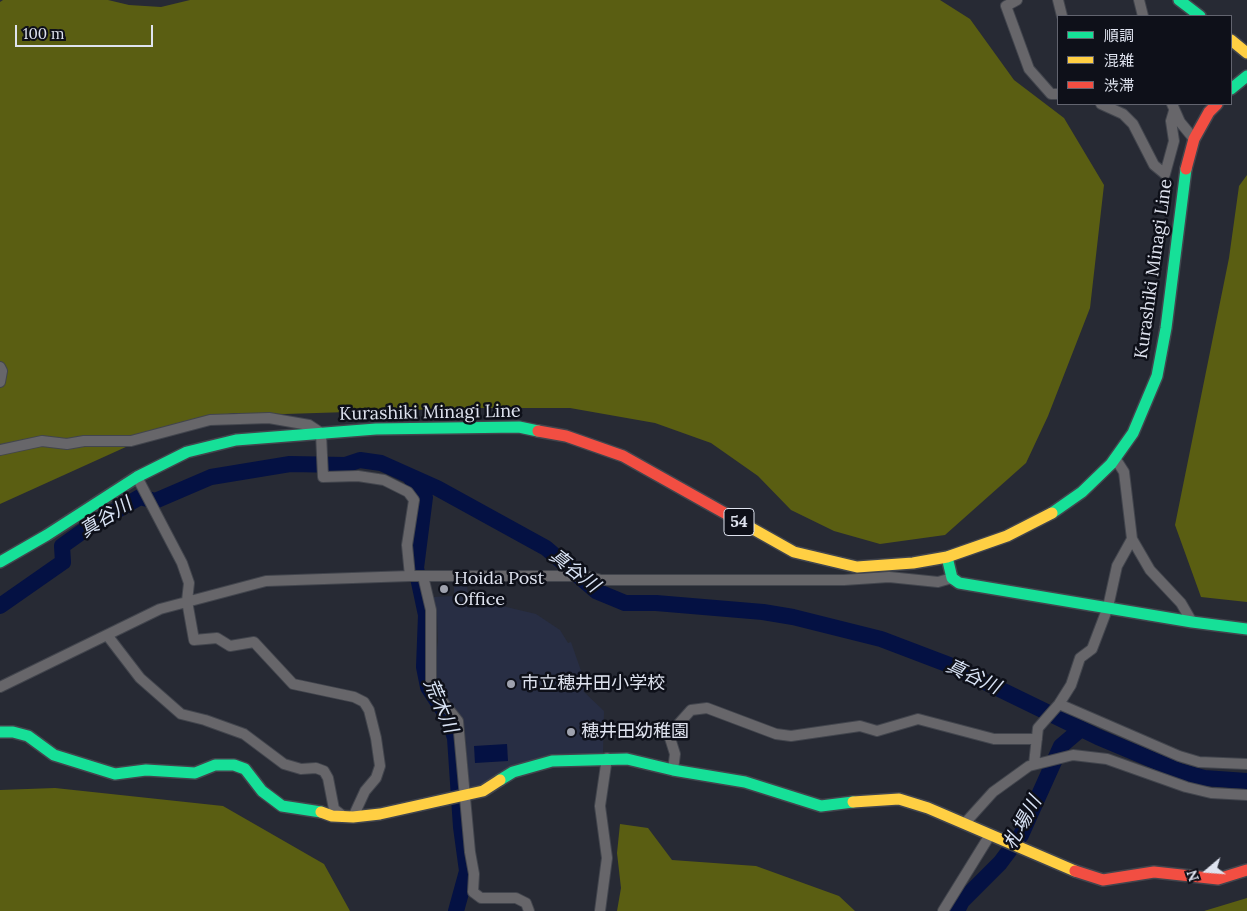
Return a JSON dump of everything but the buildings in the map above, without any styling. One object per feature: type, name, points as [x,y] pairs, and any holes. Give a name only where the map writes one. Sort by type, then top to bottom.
[{"type":"street","points":[[1017,0],[1006,6],[1028,69],[1051,94],[1057,94]]},
{"type":"street","points":[[1058,0],[1062,15]]},
{"type":"street","points":[[1139,0],[1143,15]]},
{"type":"street","points":[[1178,0],[1199,15]]},
{"type":"street","points":[[1232,41],[1247,53]]},
{"type":"street","points":[[1232,88],[1247,76]]},
{"type":"street","points":[[1103,105],[1122,114],[1133,124],[1154,165],[1165,174],[1174,141],[1171,121],[1173,107]]},
{"type":"street","name":"Kurashiki Minagi Line","points":[[0,562],[187,452],[236,440],[321,439],[376,429],[519,427],[557,434],[623,456],[794,552],[857,568],[914,563],[947,557],[1007,536],[1042,520],[1082,492],[1115,458],[1133,433],[1157,376],[1166,328],[1182,178],[1194,139],[1209,112],[1216,105]]},
{"type":"street","points":[[1173,107],[1180,122],[1194,139]]},
{"type":"street","points":[[0,367],[2,371],[0,382]]},
{"type":"street","points":[[0,450],[42,441],[68,444],[84,441],[131,441],[210,420],[233,418],[277,419],[309,425],[321,439],[323,477],[358,476],[384,480],[408,492],[414,500],[407,545],[431,610],[431,682],[435,692],[458,721],[461,797],[474,874],[473,892],[481,898],[516,898],[526,903],[529,911]]},
{"type":"street","points":[[1115,458],[1124,472],[1132,539],[1150,570],[1181,603],[1192,622]]},
{"type":"street","points":[[139,481],[187,576],[189,583],[187,600],[194,640],[217,638],[230,646],[254,642],[293,684],[354,696],[364,702],[369,710],[380,766],[376,778],[348,817]]},
{"type":"street","points":[[1034,764],[1038,728],[1059,704],[1071,685],[1080,658],[1092,649],[1108,607],[1117,566],[1132,539]]},
{"type":"street","points":[[947,557],[952,578],[959,583],[1192,622],[1247,629]]},
{"type":"street","points":[[0,687],[160,609],[187,600],[266,582],[417,576],[586,576],[601,580],[844,580],[889,577],[938,582],[952,578]]},
{"type":"street","points":[[107,635],[140,678],[181,714],[205,720],[244,734],[284,764],[302,769],[316,768],[324,772],[328,778],[331,802],[334,809],[348,817]]},
{"type":"street","points":[[1059,704],[1179,756],[1199,762],[1247,764]]},
{"type":"street","points":[[673,770],[675,754],[670,738],[674,729],[692,710],[707,708],[776,734],[791,736],[860,726],[877,731],[918,719],[994,739],[1037,739]]},
{"type":"street","points":[[0,732],[13,732],[28,736],[54,755],[115,774],[146,770],[195,773],[215,766],[234,765],[244,769],[262,791],[282,806],[348,817],[380,814],[483,791],[513,772],[552,760],[627,759],[673,770],[744,782],[821,806],[871,799],[899,799],[928,808],[1063,866],[1103,880],[1154,872],[1218,878],[1247,870]]},
{"type":"street","points":[[965,823],[993,792],[1034,764],[1073,755],[1107,759],[1186,787],[1210,793],[1247,795]]},
{"type":"street","points":[[600,911],[607,858],[600,806],[607,758]]},
{"type":"street","points":[[943,911],[990,835]]},
{"type":"shaded area","points":[[3,0],[108,0],[129,5],[161,7],[190,0],[940,0],[970,19],[1014,80],[1064,118],[1104,185],[1090,308],[1048,416],[1026,463],[945,535],[880,544],[834,531],[791,510],[758,476],[711,443],[655,423],[570,408],[475,408],[285,414],[234,413],[181,422],[0,504],[0,2]]},
{"type":"shaded area","points":[[1247,175],[1247,602],[1201,597],[1175,525],[1229,258],[1239,186]]},
{"type":"shaded area","name":"市立穂井田小学校","points":[[454,583],[467,584],[468,598],[536,614],[560,630],[568,643],[571,642],[587,688],[583,691],[604,711],[603,753],[469,788],[466,742],[460,718],[438,687],[435,667],[438,641],[437,616],[432,597],[454,596]]},
{"type":"shaded area","points":[[507,744],[508,761],[475,763],[474,746]]},
{"type":"shaded area","points":[[55,788],[223,806],[324,864],[350,911],[0,911],[0,790]]},
{"type":"shaded area","points":[[620,824],[648,828],[672,860],[756,866],[839,896],[855,911],[617,911],[621,888],[617,853]]},
{"type":"shaded area","points":[[1247,898],[1247,911],[1204,911]]},
{"type":"waterway","name":"真谷川","points":[[0,606],[63,562],[62,546],[93,524],[140,497],[155,501],[211,477],[290,464],[345,465],[360,460],[381,463],[437,488],[546,548],[596,591],[625,603],[656,603],[763,612],[793,617],[881,639],[952,666],[1098,737],[1179,771],[1204,778],[1247,781]]},
{"type":"waterway","name":"荒木川","points":[[410,477],[425,497],[416,568],[426,615],[424,667],[428,687],[449,719],[455,738],[461,827],[467,871],[456,911]]},
{"type":"waterway","name":"札場川","points":[[957,911],[962,901],[1000,863],[1021,835],[1061,746],[1081,729]]},
{"type":"traffic: fast","points":[[1179,0],[1199,15]]},
{"type":"traffic: fast","points":[[1232,88],[1247,76]]},
{"type":"traffic: fast","points":[[1052,513],[1082,492],[1111,464],[1133,433],[1157,376],[1166,328],[1186,169]]},
{"type":"traffic: fast","points":[[0,562],[47,535],[137,477],[187,452],[236,440],[376,429],[519,427],[538,431]]},
{"type":"traffic: fast","points":[[947,557],[952,578],[959,583],[1192,622],[1247,629]]},
{"type":"traffic: fast","points":[[0,732],[13,732],[28,736],[54,755],[115,774],[146,770],[195,773],[215,765],[234,765],[245,769],[262,791],[282,806],[321,812]]},
{"type":"traffic: fast","points":[[500,780],[513,772],[552,761],[627,759],[673,770],[745,782],[821,806],[853,802]]},
{"type":"traffic: slow","points":[[1232,41],[1247,53]]},
{"type":"traffic: slow","points":[[746,525],[794,552],[857,567],[913,563],[947,557],[1007,536],[1052,513]]},
{"type":"traffic: slow","points":[[321,812],[332,816],[353,817],[380,814],[483,791],[500,780]]},
{"type":"traffic: slow","points":[[853,802],[899,799],[928,808],[1075,871]]},
{"type":"traffic: jam","points":[[1186,169],[1194,139],[1209,112],[1216,105]]},
{"type":"traffic: jam","points":[[538,431],[566,436],[623,456],[746,525]]},
{"type":"traffic: jam","points":[[1075,871],[1103,880],[1154,872],[1218,879],[1247,870]]},
{"type":"place","name":"Hoida Post Office","points":[[444,589]]},
{"type":"place","name":"市立穂井田小学校","points":[[511,684]]},
{"type":"place","name":"穂井田幼稚園","points":[[571,732]]}]
